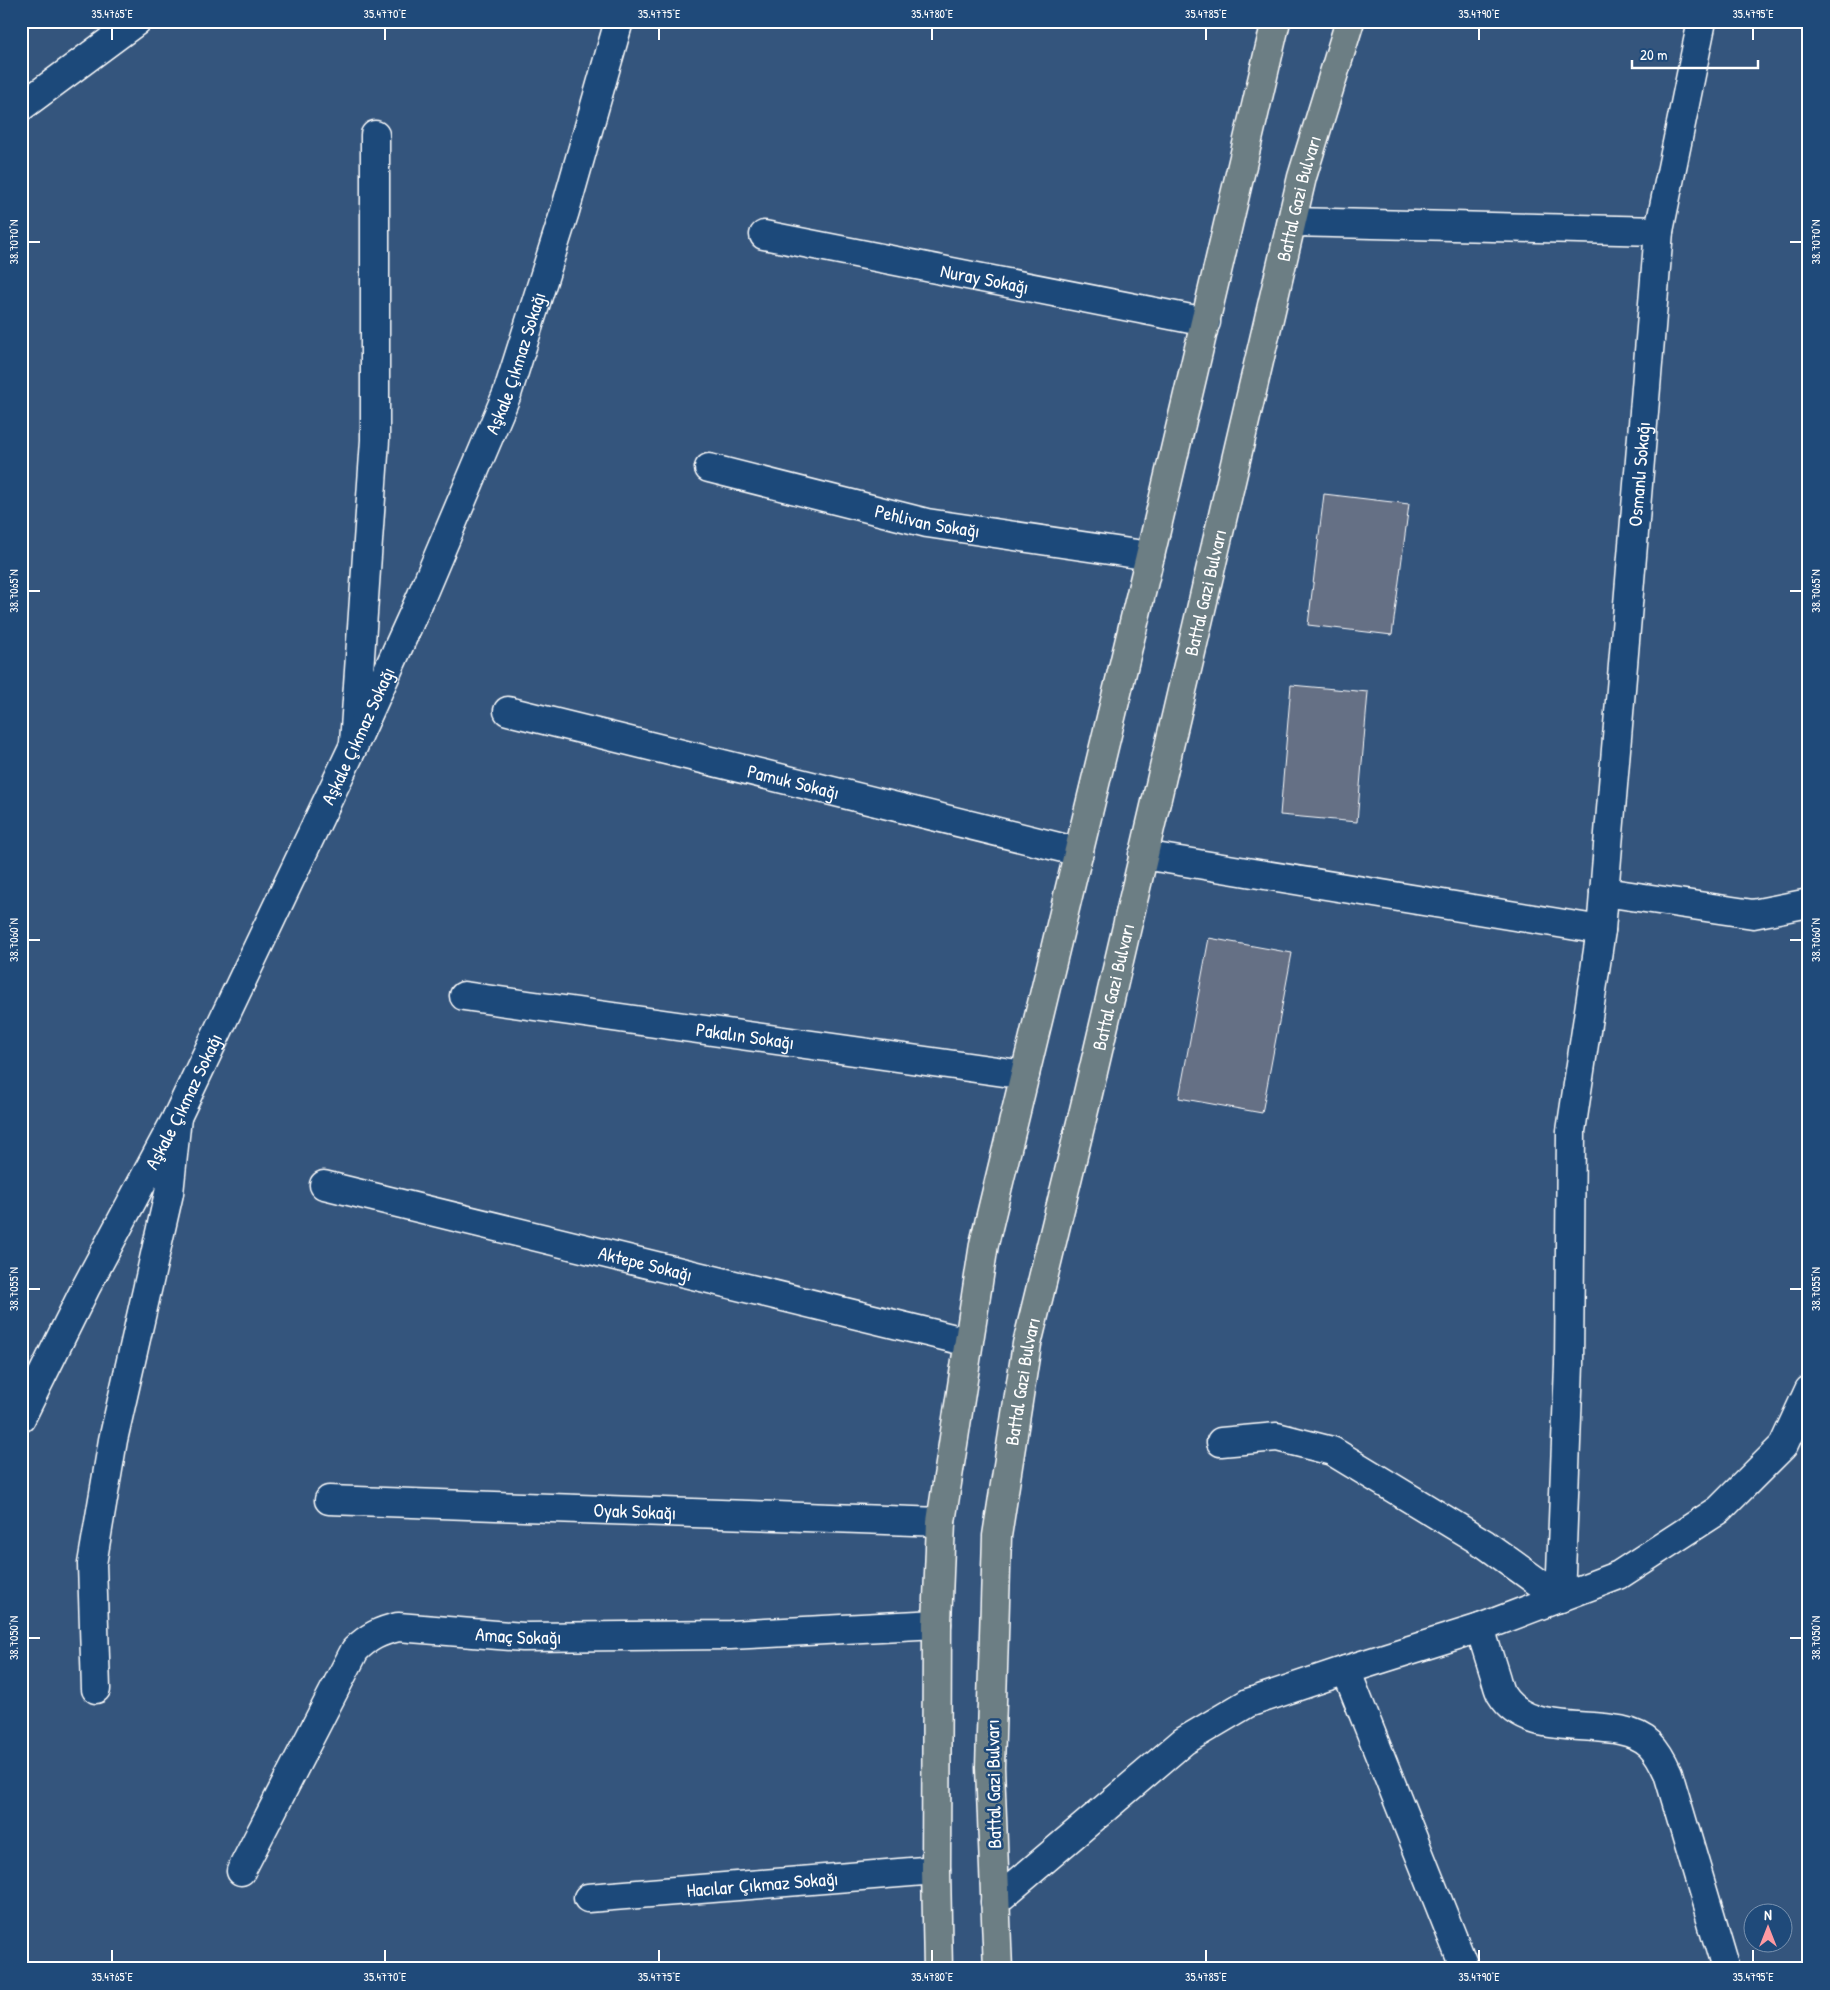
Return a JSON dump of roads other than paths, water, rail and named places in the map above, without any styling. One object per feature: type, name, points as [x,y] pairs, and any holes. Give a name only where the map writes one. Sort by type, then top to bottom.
[{"type":"main road","points":[[938,1969],[936,1870],[937,1624],[941,1522],[984,1244],[1206,322],[1276,21]]},
{"type":"main road","name":"Battal Gazi Bulvarı","points":[[998,1969],[990,1767],[997,1536],[1027,1344],[1302,177],[1350,21]]},
{"type":"street","points":[[21,107],[137,21]]},
{"type":"street","name":"Aşkale Çıkmaz Sokağı","points":[[21,1418],[85,1289],[177,1117],[354,745],[421,597],[507,394],[565,211],[619,21]]},
{"type":"street","name":"Osmanlı Sokağı","points":[[1560,1598],[1570,1365],[1571,1131],[1601,930],[1659,231],[1702,21]]},
{"type":"street","points":[[354,745],[375,440],[374,135]]},
{"type":"street","points":[[1292,222],[1659,231]]},
{"type":"street","name":"Nuray Sokağı","points":[[764,235],[1206,322]]},
{"type":"street","name":"Pehlivan Sokağı","points":[[709,468],[927,523],[1150,556]]},
{"type":"street","name":"Pamuk Sokağı","points":[[508,711],[1079,852]]},
{"type":"street","points":[[1143,855],[1601,930]]},
{"type":"street","points":[[1604,892],[1753,914],[1809,904]]},
{"type":"street","name":"Pakalın Sokağı","points":[[464,996],[1025,1075]]},
{"type":"street","points":[[96,1689],[92,1564],[113,1440],[169,1193],[177,1117]]},
{"type":"street","name":"Aktepe Sokağı","points":[[324,1185],[968,1342]]},
{"type":"street","points":[[995,1902],[1184,1742],[1248,1703],[1480,1628],[1619,1575],[1719,1510],[1783,1446],[1809,1390]]},
{"type":"street","points":[[1220,1442],[1277,1437],[1332,1451],[1485,1544],[1560,1598]]},
{"type":"street","name":"Oyak Sokağı","points":[[329,1500],[941,1522]]},
{"type":"street","name":"Amaç Sokağı","points":[[241,1871],[355,1650],[367,1638],[382,1630],[398,1627],[523,1637],[720,1636],[937,1624]]},
{"type":"street","points":[[1480,1628],[1500,1694],[1513,1708],[1528,1717],[1551,1724],[1625,1731],[1649,1743],[1660,1756],[1668,1773],[1726,1969]]},
{"type":"street","points":[[1346,1670],[1465,1969]]},
{"type":"street","name":"Hacılar Çıkmaz Sokağı","points":[[588,1898],[936,1870]]}]
